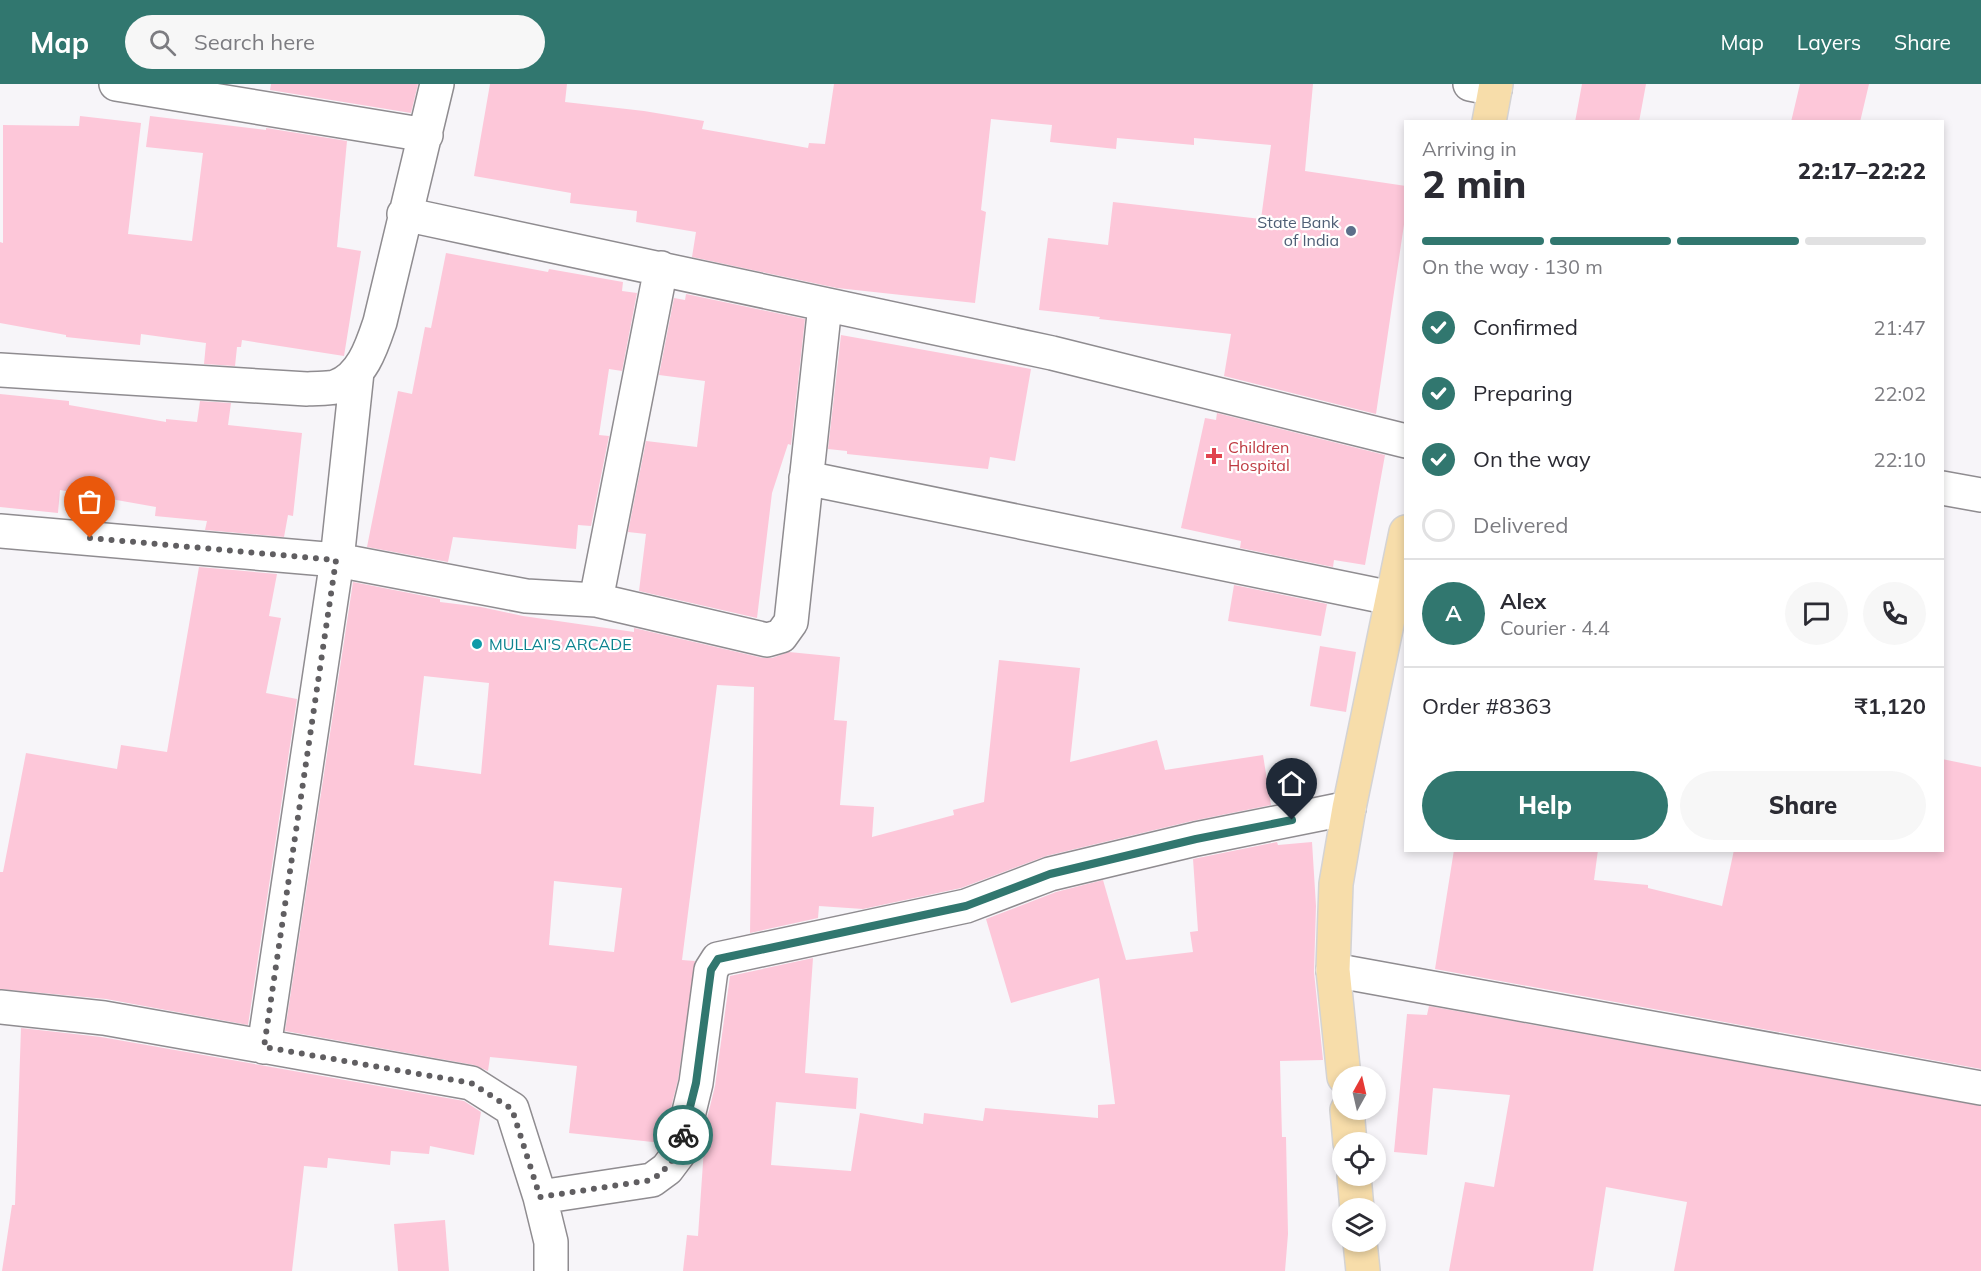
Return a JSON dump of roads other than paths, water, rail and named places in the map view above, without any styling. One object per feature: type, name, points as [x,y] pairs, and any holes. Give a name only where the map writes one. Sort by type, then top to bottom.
[{"type":"main road","points":[[1487,86],[1489,120]]},
{"type":"main road","points":[[1343,1066],[1333,970],[1336,884],[1349,808],[1398,601],[1404,549]]},
{"type":"main road","points":[[1361,1252],[1363,1271]]},
{"type":"street","points":[[116,84],[426,135]]},
{"type":"street","points":[[264,1047],[336,560],[357,372],[371,348],[380,322],[404,214],[426,135],[437,84]]},
{"type":"street","points":[[404,214],[1052,353],[1404,441]]},
{"type":"street","points":[[596,600],[661,268]]},
{"type":"street","points":[[0,531],[336,560],[526,597],[596,600],[767,640],[781,636],[791,622],[825,305]]},
{"type":"street","points":[[0,370],[306,389],[335,387],[357,372]]},
{"type":"street","points":[[806,478],[1398,601]]},
{"type":"street","points":[[1944,488],[1981,495]]},
{"type":"street","points":[[540,1197],[652,1180],[667,1169],[679,1153],[696,1083],[711,970],[718,959],[966,906],[1050,874],[1196,839],[1349,808]]},
{"type":"street","points":[[1333,970],[1981,1088]]},
{"type":"street","points":[[0,1007],[104,1018],[471,1083],[512,1109],[540,1197],[551,1242],[551,1271]]},
{"type":"place","name":"State Bank of India","points":[[1351,231]]},
{"type":"place","name":"Children Hospital","points":[[1214,456]]},
{"type":"place","name":"MULLAI'S ARCADE","points":[[477,644]]}]
